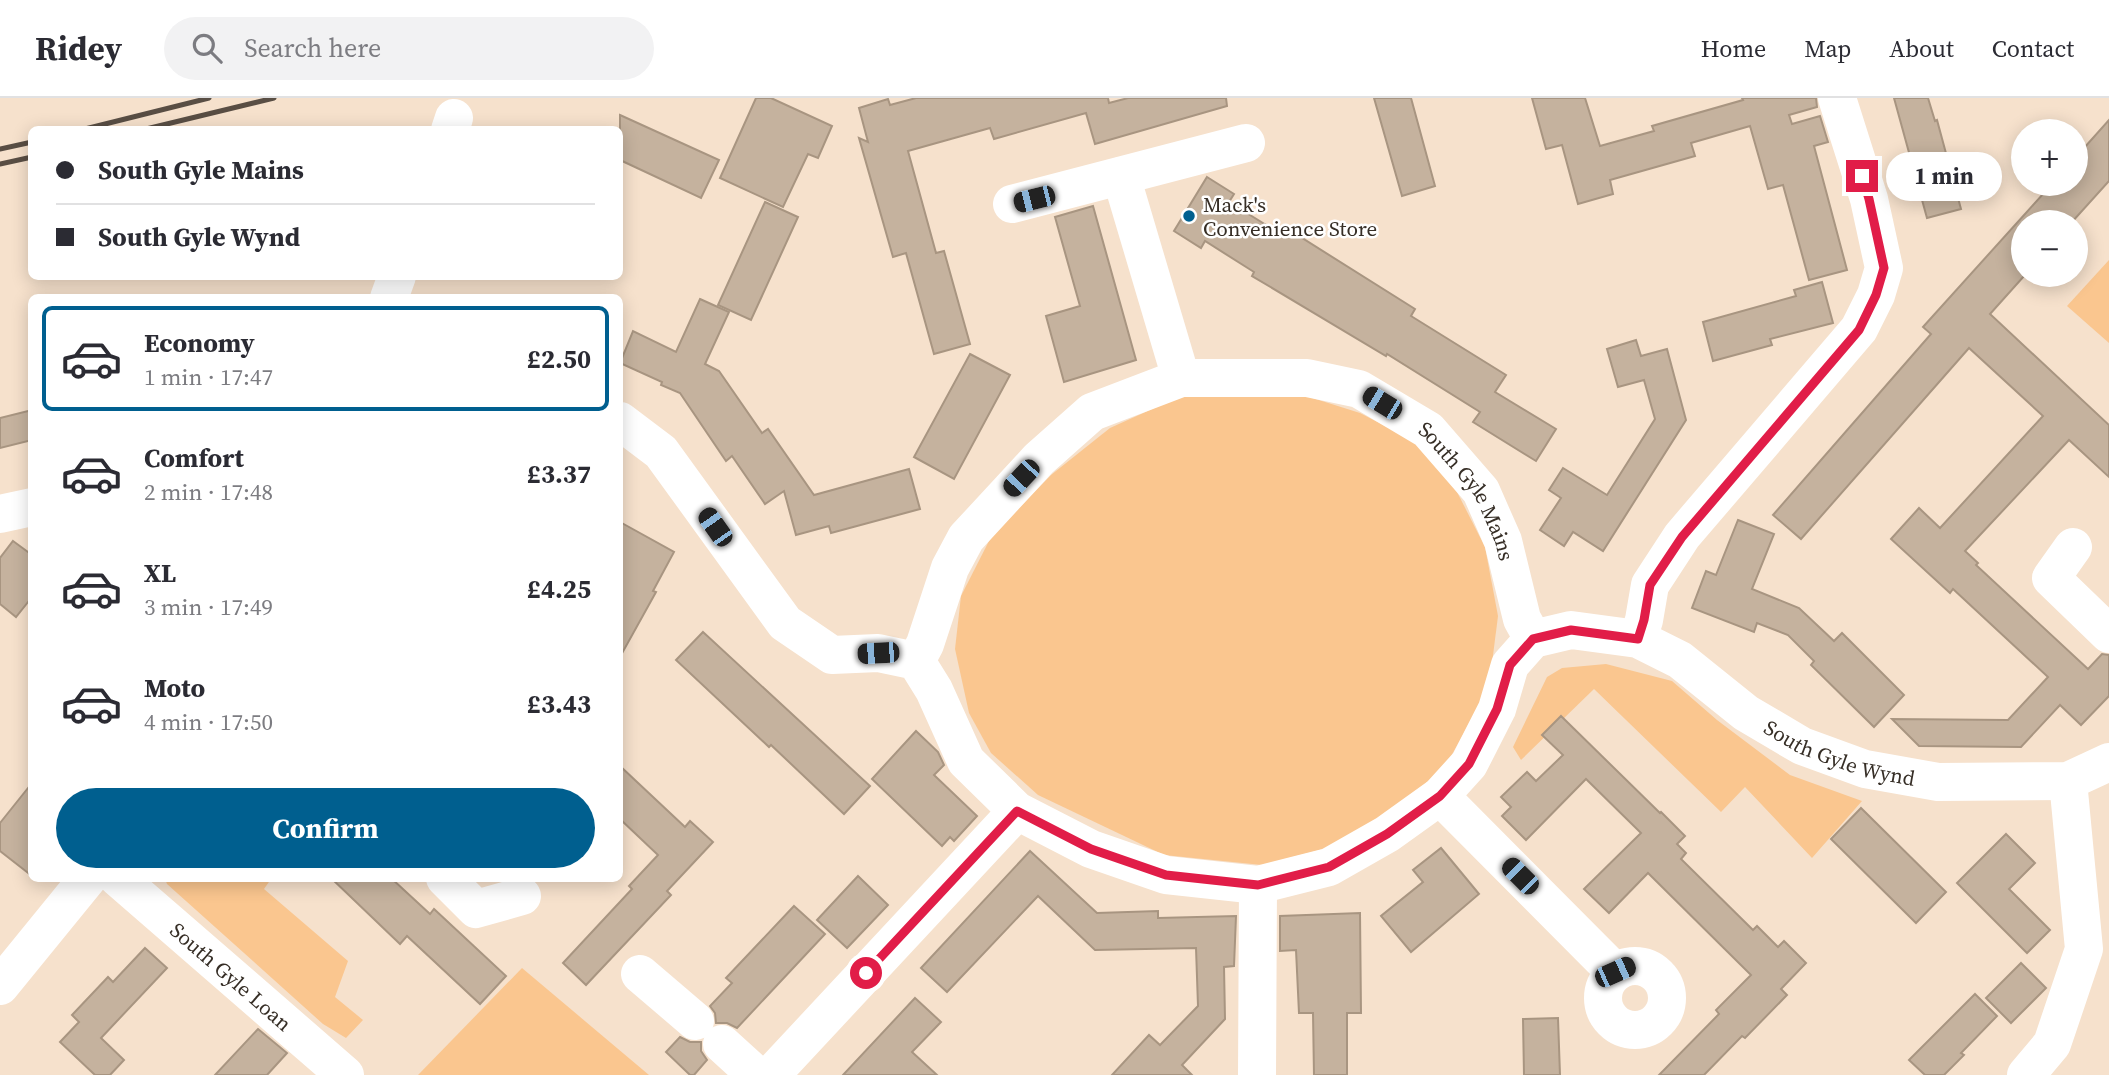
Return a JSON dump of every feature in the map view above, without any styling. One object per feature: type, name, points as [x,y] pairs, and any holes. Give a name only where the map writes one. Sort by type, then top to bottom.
[{"type":"street","points":[[1638,639],[1650,585],[1682,537],[1859,330],[1876,295],[1884,268],[1869,199],[1837,98]]},
{"type":"street","points":[[1012,204],[1246,143]]},
{"type":"street","points":[[1121,176],[1181,378]]},
{"type":"street","name":"South Gyle Mains","points":[[916,661],[925,644],[950,568],[966,538],[1039,459],[1092,412],[1181,378],[1307,377],[1359,389],[1428,430],[1481,491],[1503,541],[1522,619],[1533,639]]},
{"type":"street","points":[[623,423],[661,452],[786,623],[832,655],[878,653],[916,661],[934,690],[966,761],[1017,811],[1091,849],[1166,875],[1258,885],[1329,867],[1387,834],[1440,796],[1469,764],[1497,709],[1510,665],[1533,639]]},
{"type":"street","points":[[0,514],[28,508]]},
{"type":"street","points":[[2073,547],[2051,578],[2109,634]]},
{"type":"street","name":"South Gyle Wynd","points":[[1533,639],[1571,630],[1638,639],[1680,660],[1746,713],[1802,746],[1864,769],[1937,782],[2068,780],[2109,762]]},
{"type":"street","points":[[2026,1075],[2052,1044],[2084,949],[2068,780]]},
{"type":"street","points":[[1440,796],[1615,972]]},
{"type":"street","points":[[771,1075],[1017,811]]},
{"type":"street","points":[[0,986],[85,882]]},
{"type":"street","name":"South Gyle Loan","points":[[123,882],[345,1075]]},
{"type":"street","points":[[449,882],[476,909],[522,896]]},
{"type":"street","points":[[1257,1075],[1258,885]]},
{"type":"street","points":[[640,974],[756,1075]]},
{"type":"shaded area","points":[[2109,260],[2109,343],[2067,306],[2084,287],[2088,287],[2088,283]]},
{"type":"shaded area","points":[[1287,390],[1360,413],[1418,443],[1454,486],[1485,547],[1498,616],[1489,687],[1449,760],[1407,803],[1335,846],[1262,865],[1164,855],[1038,795],[991,753],[969,713],[955,649],[961,596],[991,537],[1051,475],[1110,428],[1181,396]]},
{"type":"shaded area","points":[[1606,664],[1672,681],[1717,720],[1790,775],[1862,801],[1812,858],[1745,787],[1721,812],[1594,689],[1521,760],[1513,747],[1547,677],[1562,668]]},
{"type":"shaded area","points":[[166,882],[269,882],[264,889],[348,961],[335,997],[363,1020],[346,1038],[323,1024]]},
{"type":"shaded area","points":[[522,968],[649,1075],[418,1075]]},
{"type":"building","points":[[756,98],[771,98],[832,126],[818,158],[808,154],[783,207],[720,178]]},
{"type":"building","points":[[916,98],[1108,98],[1109,103],[1128,98],[1226,98],[1227,106],[1095,144],[1086,113],[994,139],[990,128],[908,151],[936,253],[944,251],[970,344],[934,354],[906,253],[893,257],[859,138],[868,142],[859,108],[888,99],[890,105]]},
{"type":"building","points":[[1374,98],[1411,98],[1435,186],[1402,196]]},
{"type":"building","points":[[1532,98],[1585,98],[1600,146],[1654,131],[1652,126],[1743,100],[1742,98],[1816,98],[1817,107],[1789,115],[1792,124],[1820,116],[1828,142],[1814,146],[1847,270],[1809,280],[1783,185],[1768,189],[1750,126],[1691,143],[1695,156],[1610,180],[1613,194],[1578,204],[1562,145],[1546,149]]},
{"type":"building","points":[[1894,98],[1928,98],[1935,121],[1937,120],[1961,209],[1927,218]]},
{"type":"building","points":[[620,115],[719,160],[701,198],[623,161],[623,126],[620,126]]},
{"type":"building","points":[[2109,120],[2109,181],[2083,210],[2029,210],[2041,196],[2088,196],[2088,144]]},
{"type":"building","points":[[1207,177],[1234,194],[1229,202],[1279,233],[1283,226],[1415,309],[1411,316],[1506,375],[1495,392],[1556,429],[1536,461],[1473,422],[1480,412],[1387,354],[1386,356],[1252,276],[1254,272],[1205,241],[1201,248],[1174,231]]},
{"type":"building","points":[[765,202],[798,217],[751,320],[718,305]]},
{"type":"building","points":[[1093,206],[1136,360],[1064,382],[1046,316],[1080,306],[1055,217]]},
{"type":"building","points":[[2011,229],[2011,287],[2014,287],[1990,314],[2109,425],[2109,477],[2069,440],[1965,551],[1978,563],[1976,565],[2088,669],[2102,654],[2109,655],[2109,696],[2081,725],[2060,705],[2021,747],[1919,746],[1892,719],[2008,720],[2048,677],[1953,589],[1950,593],[1891,539],[1919,508],[1940,528],[2043,416],[1969,348],[1801,539],[1773,515],[1931,334],[1923,327]]},
{"type":"building","points":[[1822,282],[1833,323],[1770,339],[1772,345],[1713,361],[1703,322],[1796,296],[1794,290]]},
{"type":"building","points":[[700,299],[729,312],[705,364],[719,371],[762,433],[768,429],[814,495],[909,469],[920,509],[831,533],[829,526],[796,535],[784,491],[765,504],[732,456],[726,461],[680,393],[623,364],[623,356],[633,331],[676,352]]},
{"type":"building","points":[[1636,340],[1641,356],[1667,349],[1686,420],[1603,551],[1573,532],[1564,546],[1540,530],[1561,498],[1549,490],[1563,468],[1607,495],[1655,419],[1644,380],[1618,387],[1607,349]]},
{"type":"building","points":[[970,354],[1010,375],[954,479],[914,457]]},
{"type":"building","points":[[28,411],[28,441],[0,448],[0,418]]},
{"type":"building","points":[[1738,520],[1774,534],[1752,589],[1799,608],[1834,641],[1842,633],[1904,695],[1874,727],[1811,665],[1814,661],[1788,635],[1757,623],[1754,632],[1692,608],[1706,571],[1716,575]]},
{"type":"building","points":[[623,524],[674,552],[653,591],[656,592],[623,652]]},
{"type":"building","points":[[13,541],[28,552],[28,602],[16,617],[0,604],[0,558]]},
{"type":"building","points":[[703,632],[870,786],[844,814],[676,660]]},
{"type":"building","points":[[1561,716],[1685,836],[1677,844],[1686,853],[1681,859],[1753,930],[1757,926],[1778,947],[1784,941],[1806,963],[1781,989],[1787,995],[1704,1075],[1659,1075],[1719,1014],[1716,1010],[1751,975],[1648,873],[1609,913],[1584,889],[1641,833],[1586,779],[1526,840],[1502,816],[1511,807],[1501,797],[1527,772],[1536,781],[1563,755],[1542,735]]},
{"type":"building","points":[[916,731],[938,752],[944,765],[934,775],[977,816],[954,841],[950,837],[942,846],[872,779]]},
{"type":"building","points":[[623,769],[685,827],[690,821],[713,842],[667,891],[671,895],[586,985],[563,963],[632,889],[629,886],[658,855],[623,822]]},
{"type":"building","points":[[28,788],[28,873],[0,851],[0,823]]},
{"type":"building","points":[[1861,808],[1946,892],[1916,923],[1831,839]]},
{"type":"building","points":[[2006,834],[2035,863],[2009,889],[2050,930],[2027,953],[1957,883]]},
{"type":"building","points":[[1441,848],[1479,894],[1411,952],[1381,916],[1423,882],[1413,870]]},
{"type":"building","points":[[1030,851],[1097,913],[1158,911],[1158,918],[1236,916],[1234,966],[1224,967],[1225,1019],[1182,1065],[1192,1075],[1112,1075],[1149,1035],[1160,1045],[1198,1006],[1196,948],[1095,950],[1038,896],[947,992],[921,968]]},
{"type":"building","points":[[858,876],[888,905],[847,948],[817,920]]},
{"type":"building","points":[[335,882],[395,882],[430,914],[434,909],[506,976],[480,1004],[407,936],[400,944]]},
{"type":"building","points":[[794,906],[825,934],[737,1028],[727,1023],[716,1023],[715,1013],[710,1006],[732,983],[726,978]]},
{"type":"building","points":[[1360,913],[1361,1013],[1347,1013],[1347,1075],[1314,1075],[1313,1013],[1299,1013],[1296,950],[1280,951],[1280,916]]},
{"type":"building","points":[[145,948],[167,968],[101,1038],[124,1060],[110,1075],[95,1075],[60,1042],[79,1022],[72,1015],[108,977],[113,982]]},
{"type":"building","points":[[2021,963],[2046,988],[2011,1023],[1986,998]]},
{"type":"building","points":[[1975,994],[1997,1016],[1944,1075],[1925,1075],[1909,1060]]},
{"type":"building","points":[[915,998],[941,1022],[912,1052],[937,1075],[843,1075]]},
{"type":"building","points":[[1558,1018],[1560,1075],[1524,1075],[1523,1019]]},
{"type":"building","points":[[258,1029],[287,1053],[267,1075],[215,1075]]},
{"type":"building","points":[[680,1037],[690,1042],[701,1042],[701,1051],[707,1060],[694,1075],[690,1075],[666,1052]]},
{"type":"railway","points":[[97,126],[209,98]]},
{"type":"railway","points":[[158,126],[274,98]]},
{"type":"railway","points":[[0,149],[28,143]]},
{"type":"railway","points":[[0,164],[28,158]]},
{"type":"place","name":"Mack's Convenience Store","points":[[1189,216]]},
{"type":"route","points":[[866,973],[1017,811],[1091,849],[1166,875],[1258,885],[1329,867],[1387,834],[1440,796],[1469,764],[1497,709],[1510,665],[1533,639],[1571,630],[1638,639],[1650,585],[1682,537],[1859,330],[1876,295],[1884,268],[1862,176]]}]
